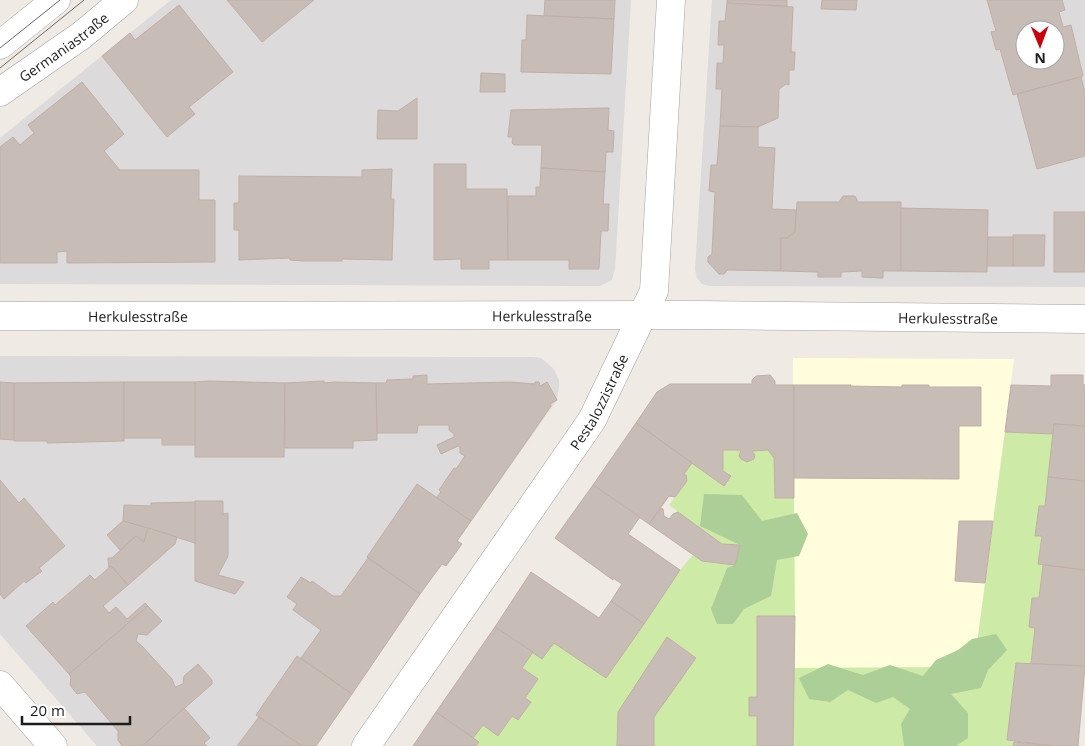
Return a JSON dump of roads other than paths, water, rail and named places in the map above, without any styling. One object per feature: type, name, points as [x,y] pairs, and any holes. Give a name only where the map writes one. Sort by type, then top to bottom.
[{"type":"street","points":[[0,45],[56,0]]},
{"type":"street","name":"Germaniastraße","points":[[0,92],[82,35],[124,0]]},
{"type":"street","name":"Pestalozzistraße","points":[[366,746],[592,420],[654,291],[671,0]]},
{"type":"street","name":"Herkulesstraße","points":[[0,316],[642,316],[1085,319]]},
{"type":"street","points":[[0,685],[53,746]]},
{"type":"tram line","points":[[0,48],[60,0]]},
{"type":"tram line","points":[[0,68],[84,0]]}]
